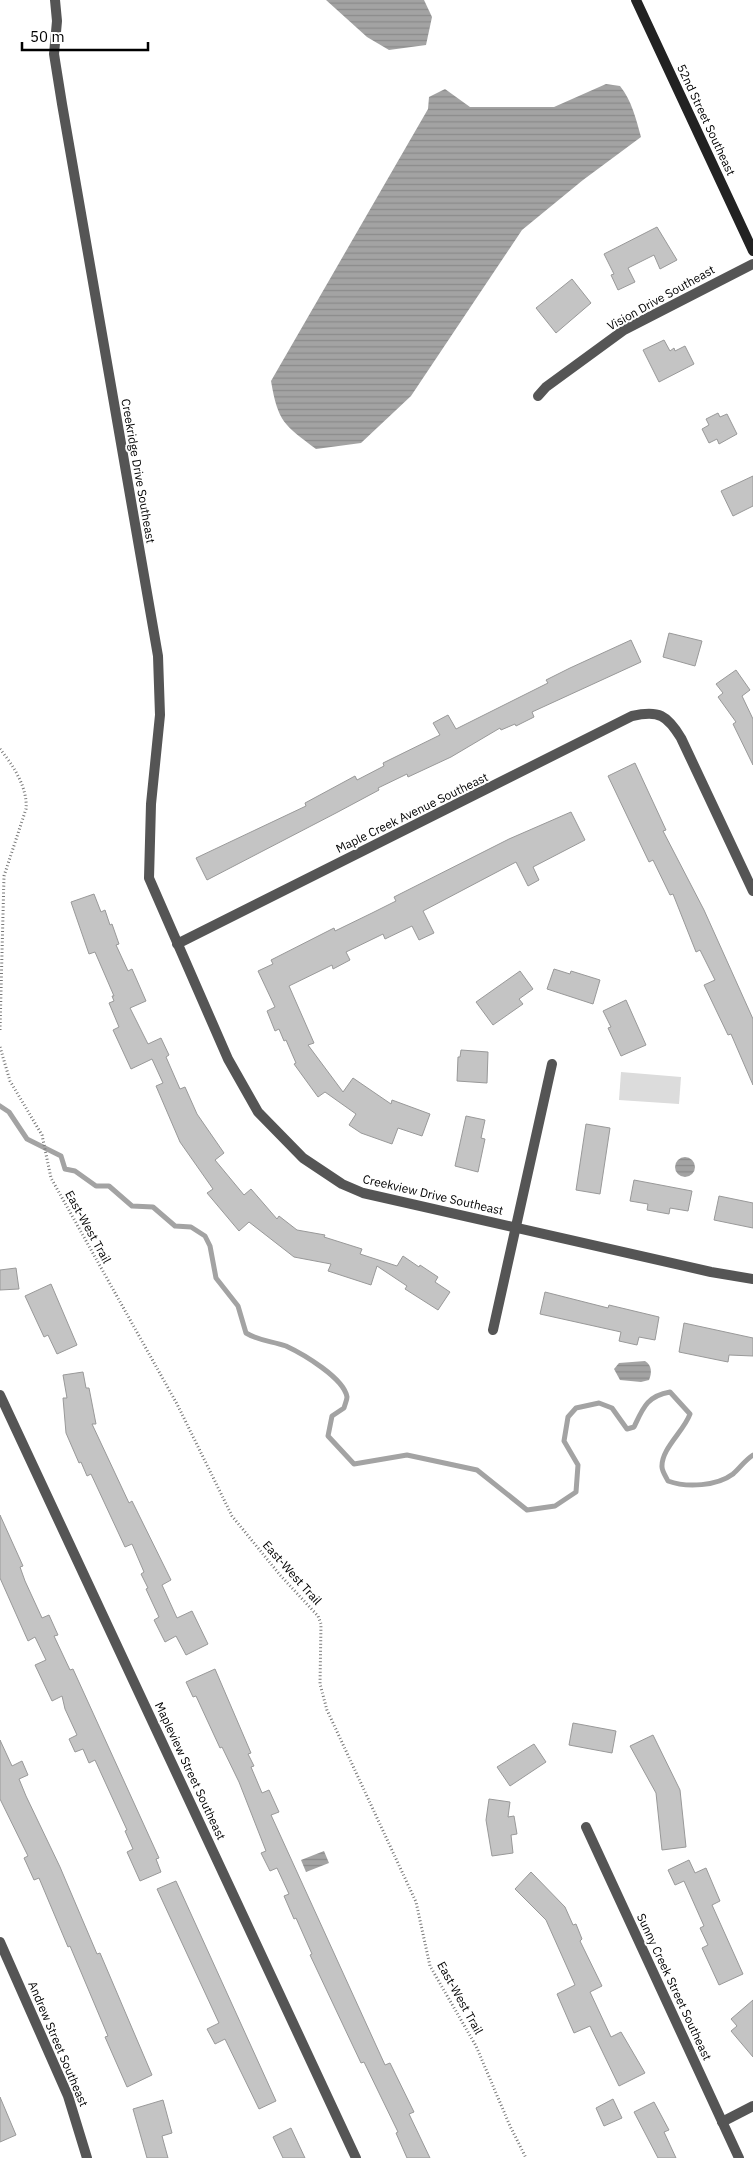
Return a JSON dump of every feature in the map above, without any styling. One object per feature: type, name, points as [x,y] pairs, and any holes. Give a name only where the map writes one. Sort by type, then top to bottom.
[{"type":"main road","name":"52nd Street Southeast","points":[[636,0],[753,250]]},
{"type":"street","name":"Creekridge Drive Southeast","points":[[55,0],[57,21],[54,54],[158,656],[160,715],[151,804],[149,878],[177,944]]},
{"type":"street","name":"Vision Drive Southeast","points":[[538,396],[546,387],[624,330],[753,264]]},
{"type":"street","name":"Maple Creek Avenue Southeast","points":[[177,944],[632,716],[647,713],[660,714],[665,717],[681,738],[753,891]]},
{"type":"street","name":"Creekview Drive Southeast","points":[[177,944],[228,1059],[249,1098],[284,1141],[303,1158],[342,1184],[363,1193],[514,1228],[711,1272],[753,1278]]},
{"type":"street","points":[[493,1330],[514,1228],[552,1064]]},
{"type":"street","name":"Mapleview Street Southeast","points":[[0,1394],[356,2158]]},
{"type":"street","name":"Sunny Creek Street Southeast","points":[[586,1827],[740,2158]]},
{"type":"street","name":"Andrew Street Southeast","points":[[0,1942],[68,2096],[87,2158]]},
{"type":"street","points":[[722,2122],[753,2106]]},
{"type":"path","points":[[0,749],[18,777],[27,800],[26,809],[4,876],[0,1030]]},
{"type":"path","name":"East-West Trail","points":[[0,1047],[10,1081],[42,1135],[51,1178],[177,1404],[232,1516],[280,1575],[318,1616],[321,1624],[320,1684],[327,1710],[416,1902],[430,1966],[476,2046],[510,2126],[526,2158]]},
{"type":"shaded area","points":[[326,0],[424,0],[432,17],[426,45],[389,50],[367,37]]},
{"type":"shaded area","points":[[606,84],[620,86],[628,98],[641,137],[583,180],[522,230],[411,396],[361,443],[316,449],[296,434],[284,421],[276,406],[271,381],[428,109],[429,97],[445,89],[470,107],[554,107]]},
{"type":"shaded area","points":[[621,1072],[681,1077],[679,1104],[619,1100]]},
{"type":"shaded area","points":[[681,1157],[689,1157],[695,1163],[695,1171],[689,1177],[681,1177],[675,1171],[675,1163]]},
{"type":"shaded area","points":[[645,1361],[651,1369],[649,1380],[641,1382],[620,1380],[614,1369],[619,1363]]},
{"type":"shaded area","points":[[324,1851],[329,1863],[306,1872],[301,1860]]},
{"type":"building","points":[[657,227],[677,260],[660,269],[654,255],[628,268],[635,282],[618,290],[611,275],[614,274],[604,254]]},
{"type":"building","points":[[572,279],[591,303],[556,333],[536,308]]},
{"type":"building","points":[[664,340],[670,351],[674,348],[675,351],[685,346],[694,364],[659,382],[643,350]]},
{"type":"building","points":[[718,413],[720,417],[727,414],[737,434],[719,444],[717,439],[709,443],[702,429],[709,425],[706,419]]},
{"type":"building","points":[[753,476],[753,506],[733,516],[721,491]]},
{"type":"building","points":[[669,633],[702,641],[695,666],[663,657]]},
{"type":"building","points":[[631,640],[641,662],[532,712],[534,717],[516,726],[515,724],[501,730],[500,728],[451,757],[408,777],[407,774],[378,788],[379,790],[207,880],[196,858],[306,806],[305,803],[355,776],[357,780],[384,766],[383,763],[440,735],[433,723],[448,715],[456,729],[548,683],[546,680]]},
{"type":"building","points":[[736,670],[750,690],[742,696],[753,719],[753,765],[733,724],[736,722],[718,697],[723,693],[716,684]]},
{"type":"building","points":[[635,763],[666,830],[663,831],[704,910],[753,1019],[753,1085],[731,1034],[728,1035],[704,985],[715,980],[700,950],[696,952],[673,894],[670,895],[653,860],[649,862],[608,776]]},
{"type":"building","points":[[571,812],[585,840],[533,867],[539,880],[528,886],[516,862],[423,911],[434,933],[419,940],[412,926],[385,939],[383,934],[346,952],[350,960],[333,969],[332,965],[289,986],[314,1043],[308,1045],[343,1092],[353,1078],[391,1104],[392,1100],[430,1114],[422,1136],[398,1128],[392,1144],[361,1133],[349,1125],[356,1114],[325,1092],[318,1097],[294,1064],[296,1063],[286,1040],[284,1041],[279,1029],[275,1031],[267,1011],[275,1007],[258,971],[273,964],[271,960],[334,928],[335,931],[396,901],[394,897],[509,839]]},
{"type":"building","points":[[94,894],[101,912],[105,910],[110,925],[112,924],[119,944],[116,945],[128,971],[132,969],[146,1001],[130,1008],[148,1044],[161,1038],[169,1055],[166,1057],[180,1089],[185,1087],[197,1114],[224,1153],[215,1160],[244,1195],[251,1189],[277,1219],[279,1216],[297,1230],[325,1235],[324,1237],[362,1249],[360,1254],[397,1266],[403,1256],[438,1277],[435,1282],[450,1292],[438,1310],[405,1289],[407,1286],[377,1266],[371,1285],[328,1271],[331,1264],[294,1257],[249,1222],[239,1231],[207,1193],[213,1189],[180,1142],[156,1086],[163,1083],[152,1059],[131,1069],[113,1030],[119,1027],[109,1003],[114,1001],[112,996],[114,996],[95,952],[89,954],[71,902]]},
{"type":"building","points":[[554,969],[570,974],[571,971],[600,980],[593,1004],[547,989]]},
{"type":"building","points":[[520,971],[533,989],[519,999],[523,1004],[493,1025],[476,1002]]},
{"type":"building","points":[[626,1000],[646,1045],[621,1056],[608,1028],[611,1027],[603,1011]]},
{"type":"building","points":[[461,1050],[488,1052],[487,1083],[457,1081],[458,1057],[460,1057]]},
{"type":"building","points":[[466,1116],[485,1120],[481,1138],[485,1139],[478,1172],[455,1166]]},
{"type":"building","points":[[586,1124],[610,1128],[600,1194],[576,1190]]},
{"type":"building","points":[[634,1180],[692,1191],[688,1211],[670,1208],[669,1214],[647,1210],[648,1204],[630,1201]]},
{"type":"building","points":[[719,1196],[753,1203],[753,1228],[714,1220]]},
{"type":"building","points":[[16,1268],[19,1289],[0,1290],[0,1270]]},
{"type":"building","points":[[51,1284],[77,1345],[57,1354],[48,1335],[44,1337],[25,1296]]},
{"type":"building","points":[[545,1292],[608,1308],[609,1305],[659,1317],[655,1340],[639,1337],[637,1345],[619,1341],[621,1332],[540,1314]]},
{"type":"building","points":[[684,1323],[753,1338],[753,1356],[729,1355],[728,1362],[679,1352]]},
{"type":"building","points":[[83,1372],[86,1388],[89,1388],[96,1424],[92,1424],[129,1503],[132,1501],[171,1580],[162,1585],[177,1618],[192,1611],[208,1644],[186,1655],[176,1636],[165,1642],[154,1620],[159,1617],[146,1589],[148,1588],[141,1574],[144,1572],[132,1544],[125,1547],[91,1474],[87,1476],[81,1462],[79,1463],[66,1433],[63,1398],[67,1398],[63,1375]]},
{"type":"building","points":[[0,1515],[23,1566],[20,1567],[25,1581],[42,1618],[49,1615],[58,1635],[54,1636],[70,1670],[73,1669],[159,1858],[156,1859],[161,1872],[140,1881],[127,1852],[133,1849],[125,1831],[127,1830],[95,1760],[89,1763],[83,1749],[75,1752],[69,1739],[77,1735],[65,1709],[62,1696],[52,1701],[35,1665],[46,1660],[35,1637],[28,1641],[0,1578]]},
{"type":"building","points":[[215,1669],[251,1753],[248,1754],[254,1766],[251,1767],[262,1793],[269,1790],[279,1812],[271,1815],[385,2065],[390,2063],[414,2112],[409,2114],[430,2158],[407,2158],[396,2133],[398,2132],[364,2062],[361,2063],[310,1955],[312,1954],[284,1896],[289,1894],[277,1868],[270,1871],[261,1853],[266,1851],[239,1782],[222,1747],[220,1748],[196,1696],[193,1697],[186,1682]]},
{"type":"building","points":[[573,1723],[616,1731],[612,1753],[569,1745]]},
{"type":"building","points":[[653,1735],[680,1790],[686,1847],[662,1850],[656,1793],[630,1746]]},
{"type":"building","points":[[0,1740],[12,1766],[22,1761],[28,1775],[19,1779],[26,1796],[60,1867],[97,1954],[100,1953],[152,2075],[127,2087],[105,2037],[108,2036],[70,1946],[68,1947],[39,1878],[34,1880],[24,1858],[28,1856],[0,1799]]},
{"type":"building","points":[[534,1744],[546,1762],[510,1786],[497,1767]]},
{"type":"building","points":[[489,1799],[510,1802],[508,1817],[514,1816],[517,1834],[511,1835],[513,1853],[492,1856],[486,1820]]},
{"type":"building","points":[[689,1860],[695,1873],[706,1868],[720,1901],[712,1905],[743,1974],[719,1985],[702,1948],[708,1945],[700,1928],[704,1926],[684,1881],[675,1885],[668,1870]]},
{"type":"building","points":[[531,1872],[565,1907],[573,1925],[576,1924],[582,1939],[580,1941],[602,1986],[590,1992],[611,2037],[621,2032],[645,2073],[619,2086],[590,2026],[574,2033],[557,1994],[575,1985],[546,1920],[515,1889]]},
{"type":"building","points":[[176,1881],[276,2101],[259,2109],[225,2039],[215,2044],[207,2029],[219,2023],[157,1889]]},
{"type":"building","points":[[753,2000],[753,2057],[731,2031],[737,2026],[731,2019]]},
{"type":"building","points":[[0,2097],[16,2135],[0,2142]]},
{"type":"building","points":[[613,2099],[622,2118],[604,2126],[596,2108]]},
{"type":"building","points":[[163,2100],[172,2133],[162,2136],[168,2158],[147,2158],[133,2109]]},
{"type":"building","points":[[654,2102],[669,2130],[664,2132],[676,2158],[658,2158],[634,2112]]},
{"type":"building","points":[[291,2128],[305,2158],[283,2158],[273,2137]]},
{"type":"waterway","points":[[0,1106],[9,1112],[27,1139],[61,1156],[65,1169],[75,1171],[96,1186],[109,1186],[132,1206],[153,1207],[175,1226],[191,1227],[205,1236],[210,1246],[216,1278],[238,1306],[246,1333],[286,1346],[322,1367],[339,1382],[347,1397],[344,1408],[332,1416],[328,1436],[354,1464],[407,1455],[477,1470],[527,1510],[555,1506],[576,1492],[578,1465],[564,1441],[568,1417],[576,1408],[599,1403],[612,1408],[627,1429],[634,1427],[643,1409],[651,1400],[656,1396],[670,1392],[690,1414],[663,1460],[662,1469],[668,1481],[684,1485],[702,1485],[719,1481],[733,1474],[753,1455]]}]
